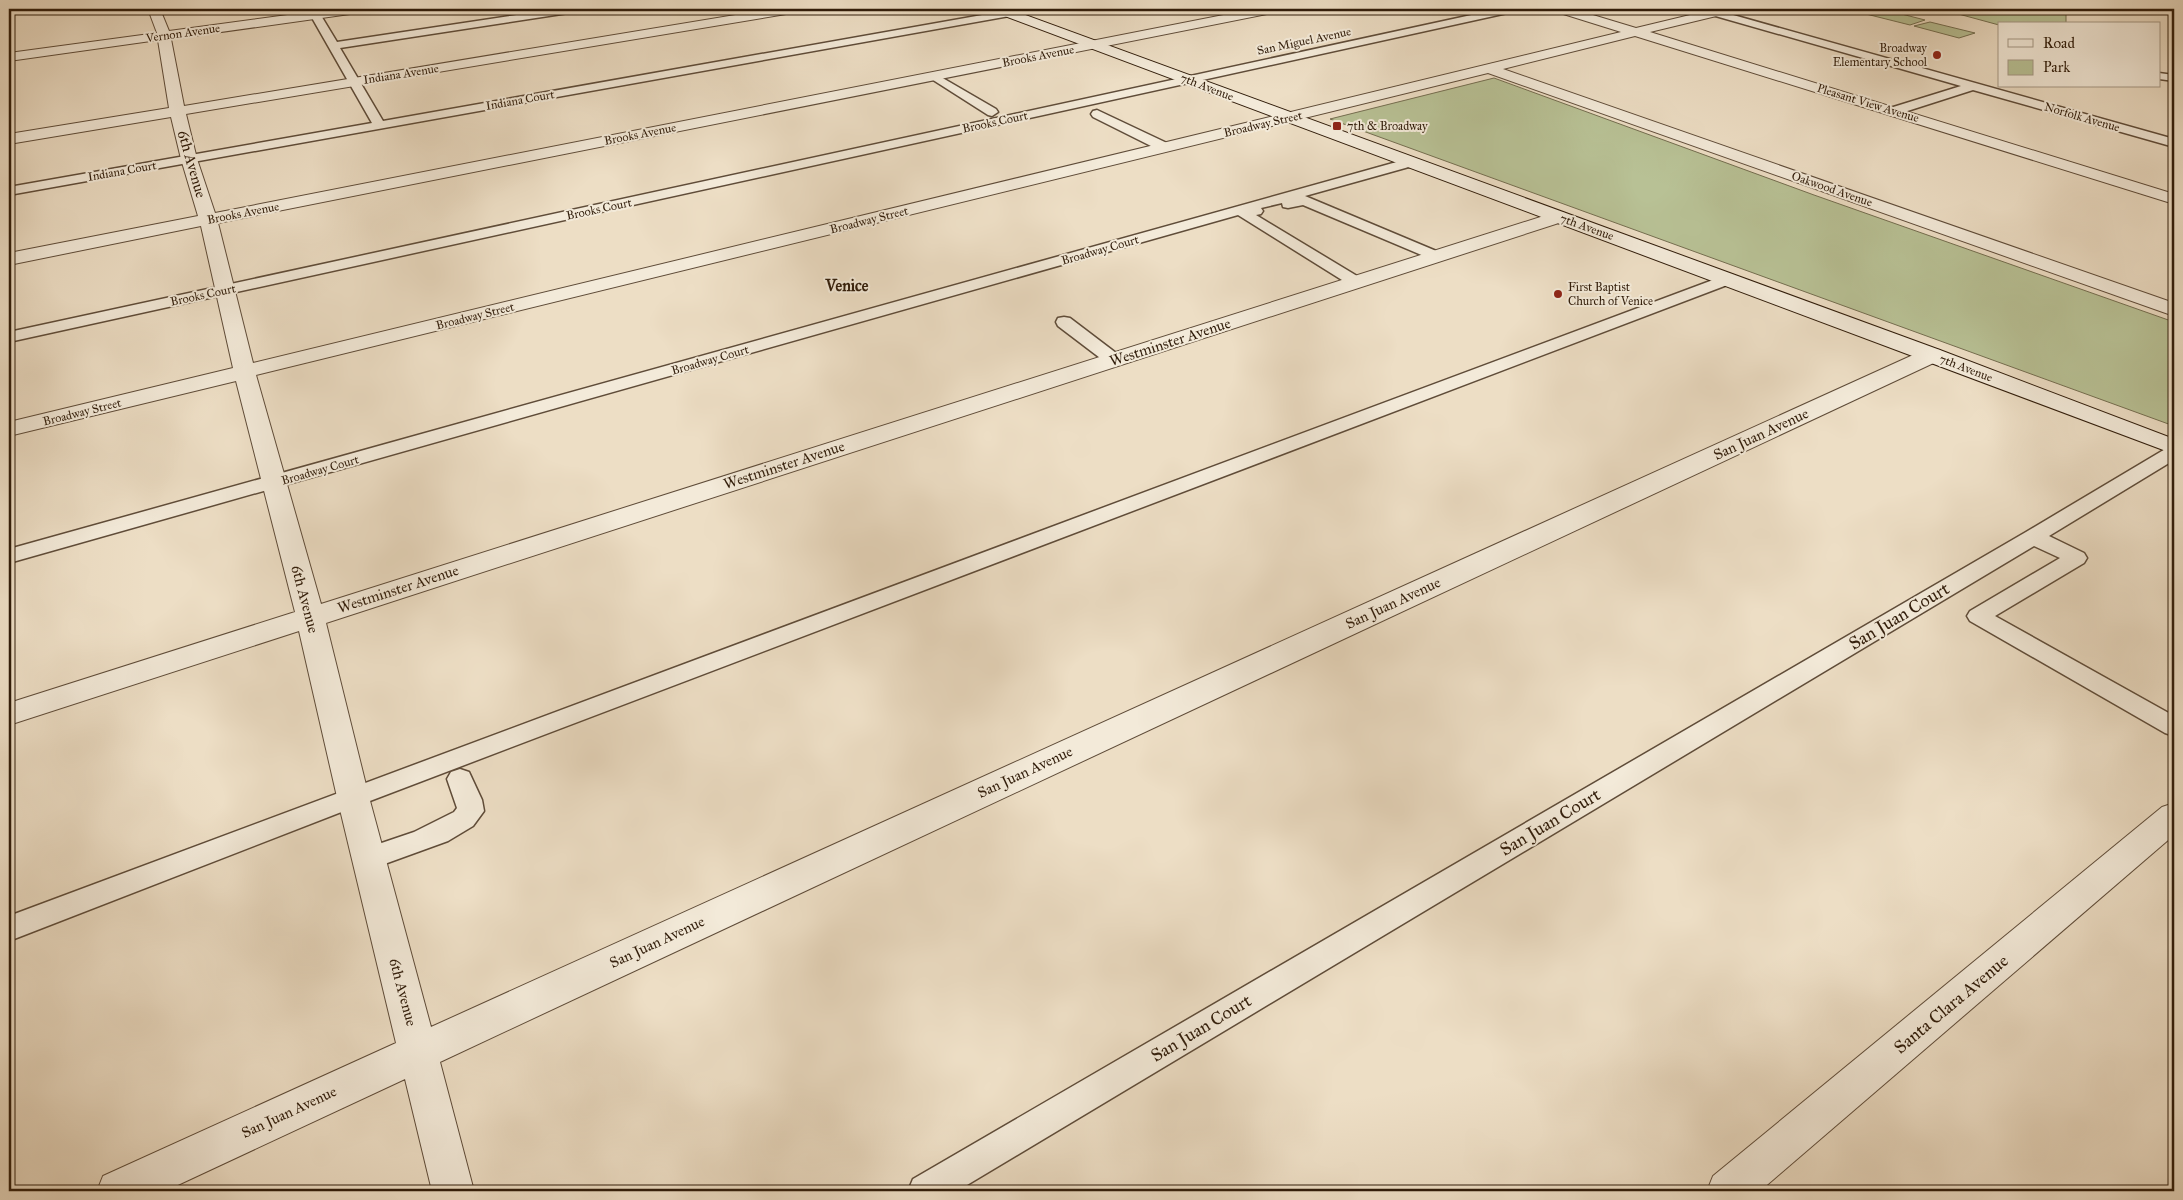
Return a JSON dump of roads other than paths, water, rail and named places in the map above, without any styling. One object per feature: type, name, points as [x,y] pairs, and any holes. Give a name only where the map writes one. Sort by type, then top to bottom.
[{"type":"street","name":"6th Avenue","points":[[154,9],[164,35],[177,110],[189,160],[208,220],[273,483],[310,617],[368,859],[454,1191]]},
{"type":"street","name":"Vernon Avenue","points":[[9,58],[314,12],[357,9]]},
{"type":"street","name":"Indiana Avenue","points":[[9,139],[792,9]]},
{"type":"street","name":"Brooks Avenue","points":[[9,259],[1272,9]]},
{"type":"street","name":"Pleasant View Avenue","points":[[1561,9],[2174,199]]},
{"type":"street","name":"Broadway Street","points":[[9,429],[1164,147],[1291,118],[1729,9]]},
{"type":"street","name":"7th Avenue","points":[[1004,11],[1560,216],[2174,447]]},
{"type":"street","name":"Oakwood Avenue","points":[[1489,69],[2174,310]]},
{"type":"street","name":"Westminster Avenue","points":[[9,714],[1560,216]]},
{"type":"street","name":"San Juan Avenue","points":[[118,1191],[418,1051],[1932,355]]},
{"type":"street","name":"Santa Clara Avenue","points":[[1728,1191],[2174,816]]},
{"type":"lane","points":[[334,46],[575,9]]},
{"type":"lane","name":"Indiana Court","points":[[9,192],[1004,11],[1032,9]]},
{"type":"lane","name":"San Miguel Avenue","points":[[1189,80],[1512,9]]},
{"type":"lane","name":"Norfolk Avenue","points":[[1702,9],[2174,143]]},
{"type":"lane","points":[[314,12],[380,126]]},
{"type":"lane","points":[[934,76],[992,112]]},
{"type":"lane","points":[[2160,76],[2174,78]]},
{"type":"lane","name":"Brooks Court","points":[[9,338],[1189,80]]},
{"type":"lane","points":[[1894,111],[1973,86]]},
{"type":"lane","points":[[1097,114],[1164,147]]},
{"type":"lane","name":"Broadway Court","points":[[9,556],[1411,162]]},
{"type":"lane","points":[[1356,282],[1244,214],[1304,200],[1436,256]]},
{"type":"lane","points":[[9,929],[353,797],[1729,279]]},
{"type":"lane","points":[[1064,322],[1114,360]]},
{"type":"lane","name":"San Juan Court","points":[[925,1191],[2174,452]]},
{"type":"lane","points":[[2032,537],[2076,558],[1978,616],[2174,726]]},
{"type":"lane","points":[[368,859],[437,834],[464,820],[471,811],[469,800],[460,779]]},
{"type":"place","name":"Broadway Elementary School","points":[[1937,55]]},
{"type":"place","name":"7th & Broadway","points":[[1337,126]]},
{"type":"place","name":"First Baptist Church of Venice","points":[[1558,294]]},
{"type":"district","name":"Venice","points":[[847,285]]}]
